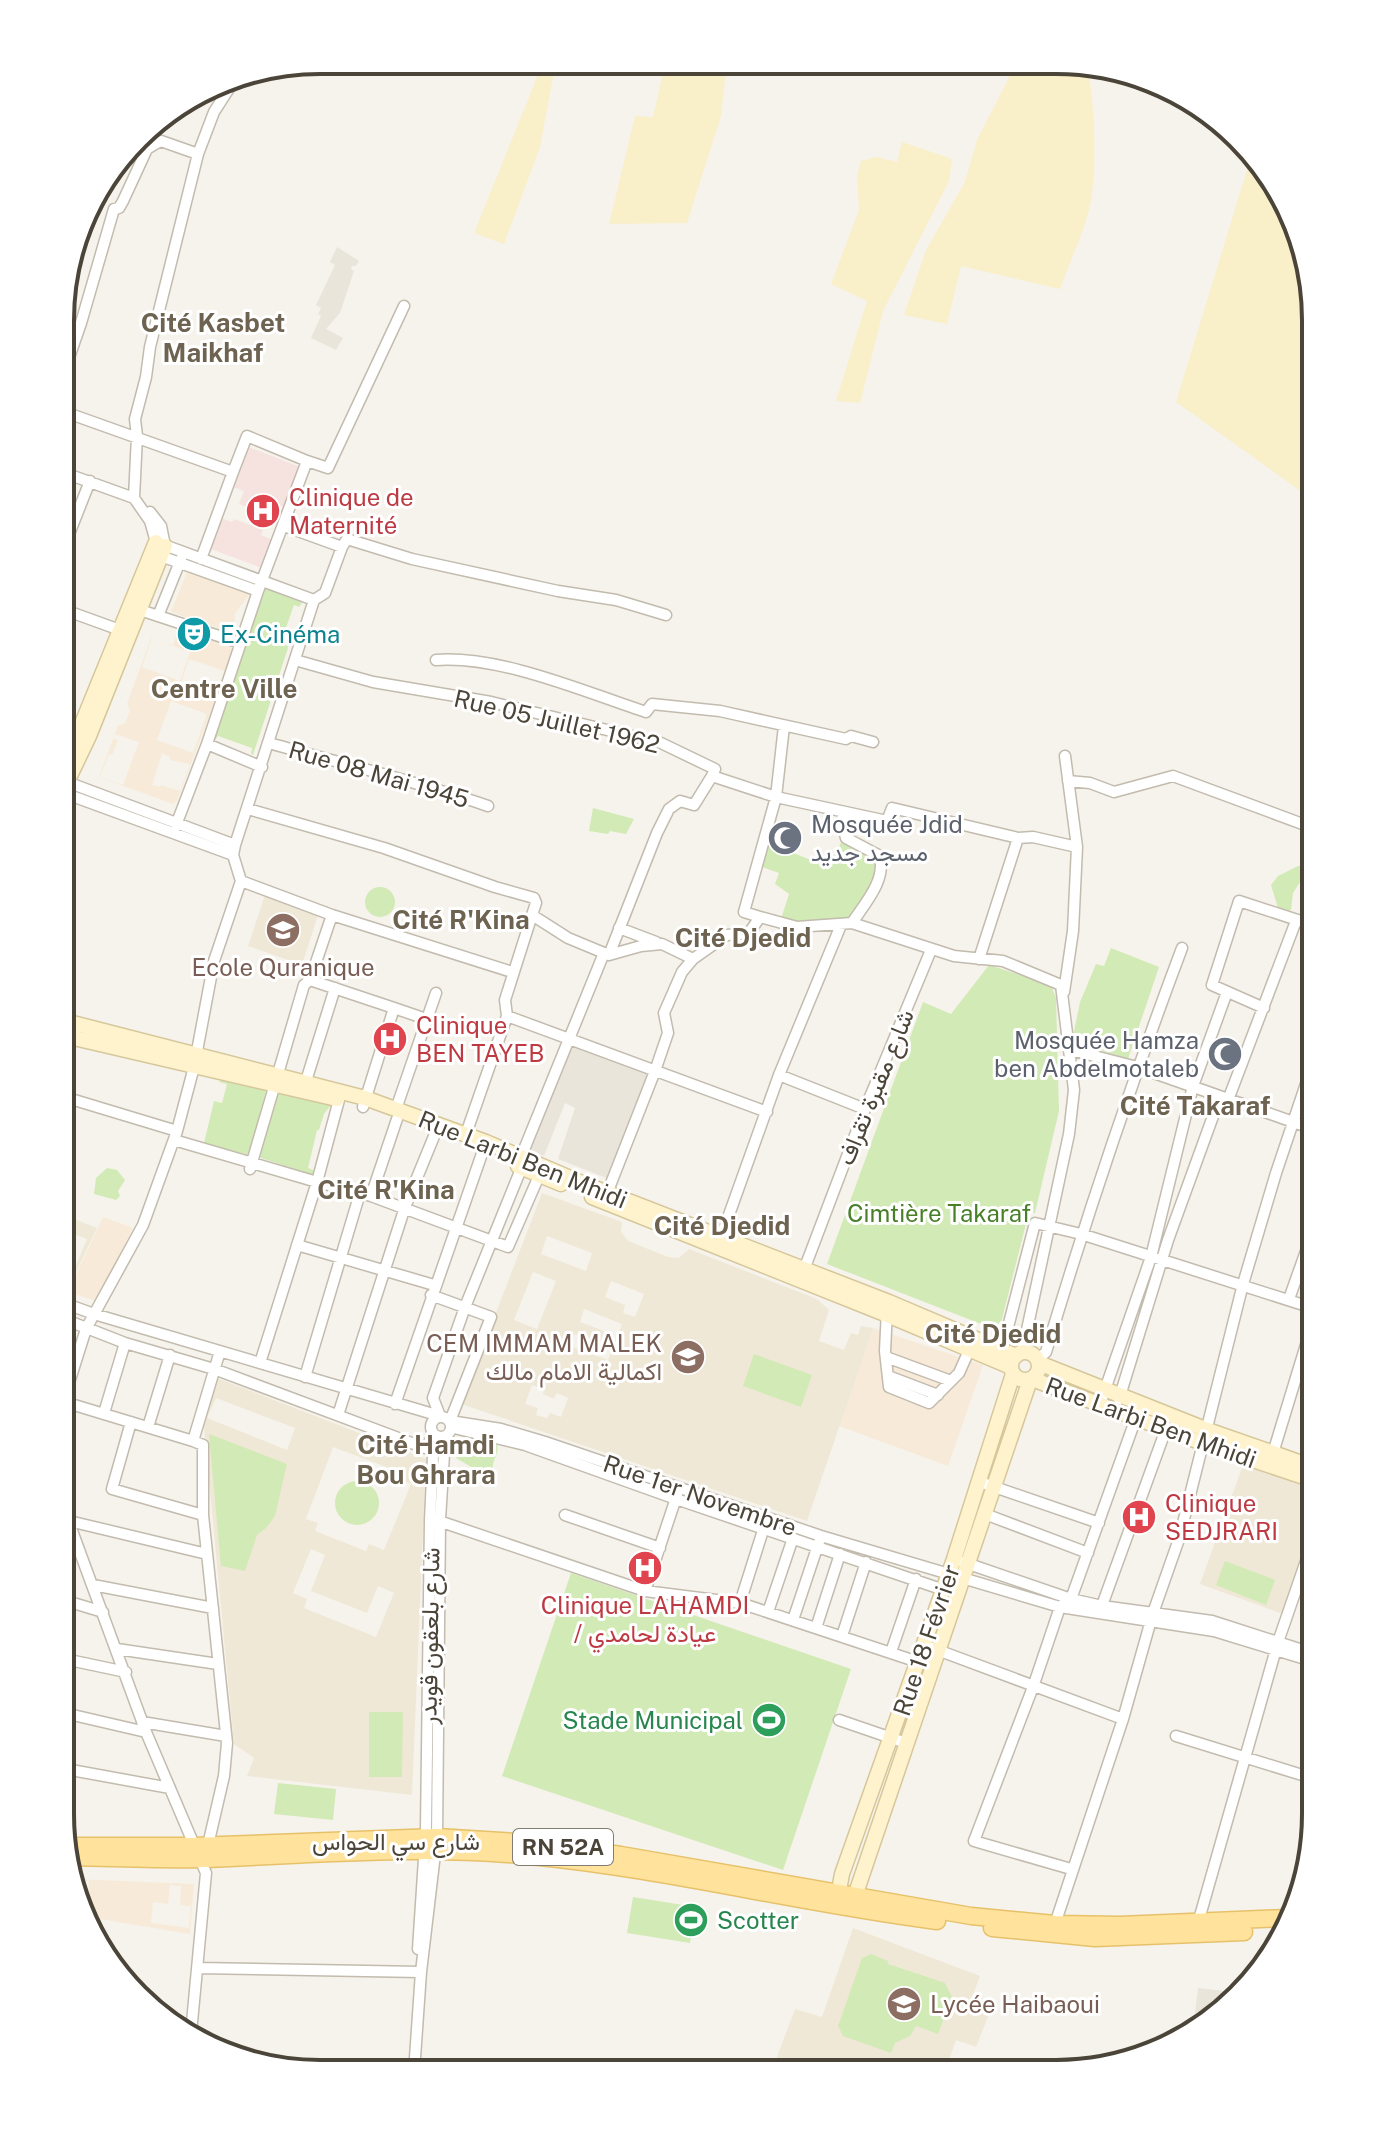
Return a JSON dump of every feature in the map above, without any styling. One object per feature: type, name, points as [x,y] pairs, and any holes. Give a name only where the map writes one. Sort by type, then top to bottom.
[{"type":"main road","name":"شارع سي الحواس","points":[[78,1857],[201,1850],[532,1843],[606,1853],[837,1900],[971,1916],[1053,1930]]},
{"type":"main road","name":"شارع سي الحواس","points":[[77,1846],[201,1850]]},
{"type":"main road","name":"RN 52A","points":[[1053,1930],[1279,1918]]},
{"type":"main road","name":"RN 52A","points":[[1053,1930],[1141,1938],[1273,1930]]},
{"type":"street","points":[[136,500],[135,419],[198,154],[228,92]]},
{"type":"street","points":[[74,343],[114,209],[119,208],[123,201],[147,149],[161,141],[198,154]]},
{"type":"street","points":[[151,142],[155,144]]},
{"type":"street","points":[[201,559],[247,436],[328,468],[404,306]]},
{"type":"street","points":[[74,415],[233,472]]},
{"type":"street","points":[[175,828],[307,461]]},
{"type":"street","points":[[74,476],[136,500],[161,526],[158,549],[135,608],[74,740]]},
{"type":"street","points":[[74,522],[90,481]]},
{"type":"street","points":[[284,526],[342,547]]},
{"type":"street","points":[[74,1366],[86,1329],[143,1225],[176,1135],[195,1062],[214,961],[241,881],[234,850],[314,600],[325,593],[347,539],[412,559],[558,591],[616,600],[666,615]]},
{"type":"street","points":[[158,549],[260,586],[314,600]]},
{"type":"street","points":[[182,557],[201,559],[260,586]]},
{"type":"street","points":[[158,616],[182,557]]},
{"type":"street","points":[[135,608],[240,643]]},
{"type":"street","points":[[74,613],[125,632]]},
{"type":"street","points":[[74,764],[89,736],[125,632]]},
{"type":"street","points":[[436,660],[454,658],[514,670],[646,712],[652,704],[720,711],[873,742]]},
{"type":"street","name":"Rue 05 Juillet 1962","points":[[295,660],[373,682],[491,702],[661,743],[715,769],[712,776],[776,797],[887,821],[892,808],[1018,838],[1033,837],[1077,847]]},
{"type":"street","points":[[784,726],[776,797],[744,912],[797,927],[847,924],[931,950],[1003,961],[1061,985],[1071,1050],[1137,1067],[1301,1126]]},
{"type":"street","name":"Rue 08 Mai 1945","points":[[269,743],[419,783],[488,806]]},
{"type":"street","points":[[207,744],[262,767]]},
{"type":"street","points":[[1063,994],[1073,931],[1077,847],[1065,756]]},
{"type":"street","name":"شارع بلعقون قويدر","points":[[415,2060],[430,1844],[435,1520],[444,1427],[433,1398],[568,1039],[619,928],[657,833],[669,809],[680,801],[694,805],[712,776]]},
{"type":"street","points":[[1068,781],[1090,783],[1114,792],[1173,776],[1302,824]]},
{"type":"street","points":[[74,789],[234,850]]},
{"type":"street","points":[[248,809],[384,848],[534,898],[536,903],[505,1000],[507,1016],[466,1134]]},
{"type":"street","points":[[720,1242],[779,1075],[847,924],[882,875],[880,856],[846,838],[843,812]]},
{"type":"street","points":[[979,959],[1018,838]]},
{"type":"street","points":[[241,881],[332,915],[512,972]]},
{"type":"street","points":[[1264,1008],[1212,985],[1239,901],[1302,922]]},
{"type":"street","points":[[251,1165],[304,985],[310,980],[332,915]]},
{"type":"street","points":[[532,915],[568,938],[607,954],[662,944]]},
{"type":"street","points":[[606,1197],[668,1033],[664,1013],[682,972],[693,959],[727,935],[749,933],[760,917]]},
{"type":"street","points":[[1110,1400],[1157,1258],[1264,1008],[1296,921]]},
{"type":"street","points":[[619,928],[693,959]]},
{"type":"street","points":[[1182,948],[1137,1067],[1081,1234],[1046,1352],[1038,1362],[1038,1372],[1031,1379],[1022,1380],[1013,1360],[1023,1271],[1035,1223],[1081,1234],[1301,1304]]},
{"type":"street","name":"شارع مقبرة تقراف","points":[[803,1274],[865,1109],[931,950]]},
{"type":"street","points":[[310,980],[426,1019]]},
{"type":"street","points":[[306,1081],[335,988]]},
{"type":"street","points":[[1157,1258],[1193,1086],[1227,992]]},
{"type":"street","points":[[305,1377],[340,1257],[396,1114],[436,993]]},
{"type":"street","points":[[364,1102],[394,1008]]},
{"type":"street","points":[[507,1016],[767,1112]]},
{"type":"street","name":"Rue Larbi Ben Mhidi","points":[[74,1034],[364,1102],[523,1161],[541,1171],[1013,1360]]},
{"type":"street","name":"Rue 18 Février","points":[[837,1900],[842,1874],[898,1741],[959,1568],[1013,1360],[1040,1275],[1069,1134],[1074,1090],[1071,1050]]},
{"type":"street","points":[[779,1075],[865,1109]]},
{"type":"street","name":"Rue Larbi Ben Mhidi","points":[[275,1079],[306,1081],[340,1095]]},
{"type":"street","points":[[260,1363],[317,1182],[340,1095]]},
{"type":"street","points":[[1053,1930],[1179,1539],[1243,1284],[1301,1098]]},
{"type":"street","points":[[74,1100],[176,1135],[251,1165],[405,1207],[508,1247],[541,1171]]},
{"type":"street","points":[[338,1415],[405,1207],[437,1129]]},
{"type":"street","name":"Rue Larbi Ben Mhidi","points":[[437,1129],[466,1134],[484,1146]]},
{"type":"street","points":[[395,1404],[484,1146]]},
{"type":"street","points":[[297,1245],[384,1271],[491,1317],[444,1427]]},
{"type":"street","points":[[1289,1299],[1301,1264]]},
{"type":"street","points":[[1023,1271],[1040,1275]]},
{"type":"street","name":"Rue 1er Novembre","points":[[74,1306],[395,1404],[444,1427],[500,1433],[819,1541],[840,1554],[951,1591]]},
{"type":"street","points":[[74,1321],[80,1308]]},
{"type":"street","points":[[887,1308],[889,1387],[929,1403],[959,1373],[973,1343]]},
{"type":"street","name":"Rue 1er Novembre","points":[[74,1323],[125,1343],[214,1369],[425,1448],[444,1427]]},
{"type":"street","points":[[104,1413],[125,1343]]},
{"type":"street","points":[[193,1441],[220,1351]]},
{"type":"street","points":[[1013,1360],[1030,1353],[1038,1362]]},
{"type":"street","points":[[148,1427],[170,1355]]},
{"type":"street","points":[[886,1357],[951,1381]]},
{"type":"street","points":[[1273,1453],[1301,1360]]},
{"type":"street","name":"Rue Larbi Ben Mhidi","points":[[1038,1362],[1110,1400]]},
{"type":"street","name":"Rue Larbi Ben Mhidi","points":[[1031,1379],[1110,1400],[1301,1475]]},
{"type":"street","name":"Rue 18 Février","points":[[959,1568],[985,1514],[1031,1379]]},
{"type":"street","points":[[74,1405],[203,1445],[203,1515],[226,1736],[224,1776],[201,1850]]},
{"type":"street","points":[[1071,1869],[974,1841],[1060,1607],[1071,1599],[1138,1410]]},
{"type":"street","name":"Rue Larbi Ben Mhidi","points":[[1138,1410],[1166,1429],[1273,1453],[1301,1463]]},
{"type":"street","points":[[131,1422],[112,1489],[203,1515]]},
{"type":"street","points":[[1100,1611],[1166,1429]]},
{"type":"street","points":[[980,1482],[1099,1523]]},
{"type":"street","points":[[645,1591],[678,1494]]},
{"type":"street","points":[[985,1514],[1088,1553]]},
{"type":"street","points":[[565,1515],[660,1548]]},
{"type":"street","points":[[435,1520],[645,1591],[740,1603],[918,1662]]},
{"type":"street","points":[[740,1603],[765,1524]]},
{"type":"street","name":"Rue 1er Novembre","points":[[765,1524],[793,1538],[959,1568],[1071,1599],[1100,1611]]},
{"type":"street","points":[[74,1525],[207,1554]]},
{"type":"street","points":[[74,1535],[144,1727],[201,1850],[206,1873],[192,2024]]},
{"type":"street","points":[[768,1612],[793,1538]]},
{"type":"street","points":[[793,1620],[819,1541]]},
{"type":"street","points":[[816,1628],[840,1554]]},
{"type":"street","points":[[842,1636],[866,1562]]},
{"type":"street","name":"Rue 1er Novembre","points":[[959,1568],[1060,1607],[1152,1618],[1301,1650]]},
{"type":"street","points":[[1198,1923],[1277,1646],[1301,1575]]},
{"type":"street","points":[[891,1652],[916,1579]]},
{"type":"street","points":[[93,1585],[213,1608]]},
{"type":"street","points":[[74,1603],[103,1612]]},
{"type":"street","name":"Rue 1er Novembre","points":[[1277,1646],[1301,1656]]},
{"type":"street","points":[[931,1648],[1123,1719]]},
{"type":"street","name":"Rue 18 Février","points":[[855,1902],[918,1662],[931,1648]]},
{"type":"street","points":[[117,1649],[218,1664]]},
{"type":"street","points":[[74,1661],[126,1672]]},
{"type":"street","points":[[74,1714],[144,1727],[226,1736]]},
{"type":"street","points":[[839,1720],[898,1741]]},
{"type":"street","points":[[1176,1736],[1301,1775]]},
{"type":"street","points":[[74,1771],[170,1788]]},
{"type":"street","points":[[197,1968],[419,1972]]},
{"type":"shaded area","points":[[337,247],[359,261],[352,266],[354,271],[340,313],[326,329],[343,338],[336,350],[311,338],[321,316],[318,314],[321,308],[316,305],[335,265],[330,262]]},
{"type":"shaded area","name":"Clinique de Maternité","points":[[246,446],[300,467],[262,568],[208,548]],"holes":[[[233,487],[244,491],[239,504],[268,515],[273,503],[284,507],[271,539],[261,535],[263,530],[234,519],[232,522],[221,518]]]},
{"type":"shaded area","points":[[187,572],[250,594],[235,613],[234,633],[171,612]]},
{"type":"shaded area","points":[[179,629],[234,649],[177,801],[173,804],[99,777],[115,734],[118,726],[125,723],[130,710],[127,704],[151,638],[142,667],[180,681],[190,652],[158,640],[173,645]],"holes":[[[189,659],[225,671],[216,696],[181,683]],[[171,701],[207,714],[193,753],[157,740]],[[115,734],[139,742],[123,785],[100,777],[118,740],[114,739]],[[162,753],[170,760],[190,764],[180,791],[152,785]]]},
{"type":"shaded area","name":"Ecole Quranique","points":[[265,895],[318,915],[302,965],[248,946]]},
{"type":"shaded area","points":[[571,1045],[651,1076],[609,1179],[558,1159],[575,1108],[565,1103],[544,1156],[527,1150]]},
{"type":"shaded area","name":"CEM IMMAM MALEK اكمالية الامام مالك","points":[[542,1193],[622,1222],[621,1232],[628,1241],[668,1257],[679,1258],[689,1249],[817,1299],[829,1310],[819,1341],[844,1350],[851,1333],[858,1335],[861,1326],[873,1328],[807,1521],[461,1404]],"holes":[[[547,1236],[592,1253],[586,1271],[541,1254]],[[533,1272],[556,1281],[537,1329],[514,1320]],[[611,1281],[644,1294],[635,1317],[623,1313],[625,1305],[605,1297]],[[584,1309],[622,1324],[608,1360],[570,1346],[575,1334],[600,1343],[604,1331],[580,1322]],[[532,1385],[544,1389],[543,1394],[554,1399],[557,1393],[568,1398],[561,1417],[550,1413],[547,1418],[536,1415],[538,1408],[525,1404]]]},
{"type":"shaded area","points":[[103,1217],[133,1228],[96,1301],[74,1294],[74,1279]]},
{"type":"shaded area","points":[[74,1219],[97,1228],[74,1276],[74,1270],[87,1239],[74,1234]]},
{"type":"shaded area","points":[[873,1328],[983,1365],[948,1466],[839,1426]]},
{"type":"shaded area","points":[[217,1378],[426,1459],[412,1795],[247,1776],[254,1758],[234,1744],[203,1417]],"holes":[[[216,1398],[295,1428],[287,1450],[207,1418]],[[333,1447],[397,1471],[395,1477],[411,1484],[384,1550],[369,1544],[366,1551],[315,1531],[318,1523],[306,1519]],[[311,1549],[325,1555],[311,1591],[367,1613],[378,1586],[394,1593],[376,1637],[304,1608],[307,1599],[293,1593]]]},
{"type":"shaded area","points":[[1243,1465],[1301,1485],[1301,1565],[1283,1614],[1200,1584]]},
{"type":"shaded area","points":[[83,1879],[194,1884],[190,1934],[98,1919],[88,1894],[89,1881]],"holes":[[[170,1885],[181,1886],[180,1905],[191,1906],[189,1928],[151,1923],[153,1902],[168,1904]]]},
{"type":"shaded area","name":"Lycée Haibaoui","points":[[853,1928],[980,1976],[971,2000],[991,2009],[976,2047],[956,2040],[949,2060],[776,2060],[795,2009],[822,2017]]},
{"type":"shaded area","points":[[1198,1988],[1226,1991],[1218,1999],[1195,2018]]},
{"type":"green space","points":[[266,587],[302,603],[299,607],[294,605],[282,639],[287,642],[288,648],[253,755],[252,748],[218,736],[212,740]]},
{"type":"green space","points":[[593,808],[634,819],[626,834],[589,831]]},
{"type":"green space","points":[[767,842],[825,866],[829,856],[836,855],[841,842],[850,844],[878,859],[879,872],[859,909],[847,920],[794,924],[781,919],[789,894],[775,884],[779,873],[759,866]]},
{"type":"green space","points":[[1302,866],[1302,882],[1293,893],[1291,910],[1283,912],[1278,908],[1271,885],[1278,876]]},
{"type":"green space","points":[[380,887],[386,888],[394,896],[394,908],[386,916],[380,917],[374,916],[366,908],[365,902],[366,896],[374,888]]},
{"type":"green space","points":[[1111,948],[1159,967],[1128,1059],[1072,1041],[1080,1002],[1096,964],[1104,966]]},
{"type":"green space","name":"Cimtière Takaraf","points":[[989,965],[1051,985],[1056,998],[1059,1111],[1035,1213],[1029,1212],[999,1331],[827,1264],[923,1002],[951,1014]]},
{"type":"green space","points":[[223,1078],[266,1090],[249,1155],[204,1143],[214,1101],[222,1103],[227,1084],[219,1082]]},
{"type":"green space","points":[[280,1091],[331,1105],[317,1130],[308,1168],[313,1170],[313,1175],[258,1157],[276,1094]]},
{"type":"green space","points":[[107,1168],[117,1170],[125,1180],[116,1200],[94,1194],[96,1178]]},
{"type":"green space","points":[[754,1354],[812,1375],[801,1407],[743,1386]]},
{"type":"green space","points":[[209,1434],[287,1464],[275,1516],[257,1535],[245,1571],[221,1566]]},
{"type":"green space","points":[[474,1441],[497,1444],[493,1468],[487,1474],[479,1467],[473,1468],[456,1458]]},
{"type":"green space","points":[[357,1481],[372,1488],[379,1503],[372,1518],[357,1525],[342,1518],[335,1503],[342,1488]]},
{"type":"green space","points":[[1225,1561],[1275,1580],[1266,1605],[1216,1585]]},
{"type":"green space","name":"Stade Municipal","points":[[571,1573],[851,1669],[783,1870],[502,1776]]},
{"type":"green space","points":[[369,1712],[403,1712],[402,1777],[369,1777]]},
{"type":"green space","points":[[278,1783],[336,1789],[333,1820],[274,1814]]},
{"type":"green space","points":[[633,1897],[696,1907],[690,1943],[627,1933]]},
{"type":"green space","points":[[871,1954],[888,1961],[888,1964],[945,1983],[952,1997],[938,2034],[916,2026],[910,2036],[895,2043],[891,2053],[843,2036],[838,2026],[862,1958]]},
{"type":"sand","points":[[726,74],[721,116],[687,223],[609,224],[635,116],[653,117],[662,77],[658,75]]},
{"type":"sand","points":[[1011,74],[1089,76],[1094,150],[1091,200],[1060,289],[961,266],[947,324],[904,315],[926,250],[965,182],[977,140]]},
{"type":"sand","points":[[537,75],[553,75],[540,147],[504,244],[474,233]]},
{"type":"sand","points":[[902,142],[952,159],[949,181],[883,311],[860,403],[836,401],[867,301],[831,284],[859,210],[857,175],[861,161],[876,157],[897,162]]},
{"type":"sand","points":[[1248,167],[1269,197],[1283,226],[1294,256],[1300,288],[1302,492],[1176,402]]},
{"type":"place","name":"Clinique de Maternité","points":[[263,511]]},
{"type":"place","name":"Ex-Cinéma","points":[[194,634]]},
{"type":"place","name":"Mosquée Jdid مسجد جديد","points":[[785,838]]},
{"type":"place","name":"Ecole Quranique","points":[[283,930]]},
{"type":"place","name":"Clinique BEN TAYEB","points":[[390,1039]]},
{"type":"place","name":"Mosquée Hamza ben Abdelmotaleb","points":[[1225,1054]]},
{"type":"place","name":"CEM IMMAM MALEK اكمالية الامام مالك","points":[[688,1357]]},
{"type":"place","name":"Clinique SEDJRARI","points":[[1139,1517]]},
{"type":"place","name":"Clinique LAHAMDI / عيادة لحامدي","points":[[645,1568]]},
{"type":"place","name":"Stade Municipal","points":[[769,1720]]},
{"type":"place","name":"Scotter","points":[[691,1920]]},
{"type":"place","name":"Lycée Haibaoui","points":[[904,2004]]},
{"type":"district","name":"Cité Kasbet Maikhaf","points":[[213,337]]},
{"type":"district","name":"Centre Ville","points":[[224,688]]},
{"type":"district","name":"Cité R'Kina","points":[[461,919]]},
{"type":"district","name":"Cité Djedid","points":[[743,937]]},
{"type":"district","name":"Cité Takaraf","points":[[1195,1105]]},
{"type":"district","name":"Cité R'Kina","points":[[386,1189]]},
{"type":"district","name":"Cité Djedid","points":[[722,1225]]},
{"type":"district","name":"Cité Djedid","points":[[993,1333]]},
{"type":"district","name":"Cité Hamdi Bou Ghrara","points":[[426,1459]]}]
